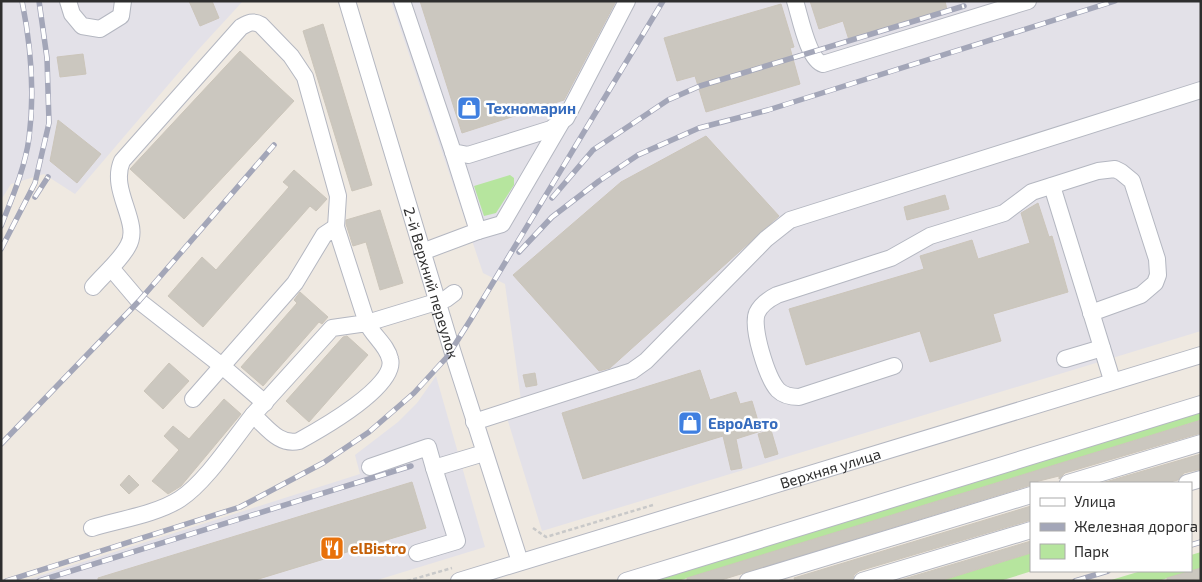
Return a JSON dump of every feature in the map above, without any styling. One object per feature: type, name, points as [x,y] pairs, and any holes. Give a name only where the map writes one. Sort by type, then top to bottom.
[{"type":"street","points":[[68,1],[72,14],[82,26],[100,29],[121,16],[123,1]]},
{"type":"street","name":"2-й Верхний переулок","points":[[347,1],[474,422],[520,562]]},
{"type":"street","points":[[402,1],[478,231]]},
{"type":"street","points":[[453,152],[468,155],[551,129],[561,123],[566,118],[627,1]]},
{"type":"street","points":[[795,1],[811,54],[818,63],[823,64],[1028,1]]},
{"type":"street","points":[[93,287],[129,245],[132,234],[117,182],[117,171],[122,161],[241,27],[256,22],[261,25],[292,56],[305,77],[338,196],[336,227],[367,323],[372,334],[387,351],[391,360],[390,367],[384,377],[354,408],[299,441],[291,444],[282,441],[253,415]]},
{"type":"street","points":[[474,422],[632,371],[646,362],[766,240],[790,220],[1201,90]]},
{"type":"street","points":[[422,252],[502,224],[561,123]]},
{"type":"street","points":[[894,366],[799,396],[785,395],[778,390],[768,374],[756,328],[757,313],[769,299],[786,291],[891,258],[930,236],[1004,213],[1023,196],[1098,171],[1115,169],[1132,182],[1157,259],[1158,274],[1149,290],[1131,301],[1091,313]]},
{"type":"street","points":[[1052,186],[1112,380]]},
{"type":"street","points":[[193,399],[295,284],[324,235],[336,227]]},
{"type":"street","points":[[111,268],[139,301],[222,366],[265,403]]},
{"type":"street","points":[[92,528],[160,508],[179,500],[196,486],[253,415],[332,328],[367,323],[446,299],[454,293]]},
{"type":"street","points":[[1065,359],[1102,348]]},
{"type":"street","name":"Верхняя улица","points":[[459,581],[1201,354]]},
{"type":"street","points":[[626,581],[1201,404]]},
{"type":"street","points":[[1071,482],[1201,443]]},
{"type":"street","points":[[370,467],[428,448],[457,541],[417,553]]},
{"type":"street","points":[[434,468],[484,453]]},
{"type":"street","points":[[748,581],[1030,495]]},
{"type":"street","points":[[862,581],[1030,530]]},
{"type":"shaded area","points":[[1,1],[243,1],[198,50],[75,194],[44,174],[11,184],[1,200]]},
{"type":"shaded area","points":[[391,1],[1201,1],[1201,331],[542,531],[503,405],[521,400],[505,284],[483,273]]},
{"type":"shaded area","points":[[436,376],[485,547],[374,581],[23,581],[360,474],[355,455],[398,422],[417,403]]},
{"type":"green space","points":[[510,175],[514,178],[514,185],[496,213],[484,216],[474,186]]},
{"type":"green space","points":[[1201,410],[1201,420],[678,581],[640,581]]},
{"type":"green space","points":[[1201,552],[1201,568],[1192,571],[1192,555]]},
{"type":"green space","points":[[1030,553],[1030,572],[1000,581],[940,581]]},
{"type":"green space","points":[[1138,572],[1188,572],[1158,581],[1108,581]]},
{"type":"building","points":[[189,1],[212,1],[219,18],[200,26]]},
{"type":"building","points":[[420,1],[616,1],[564,100],[462,133]]},
{"type":"building","points":[[810,1],[945,1],[947,10],[849,40],[843,21],[819,29]]},
{"type":"building","points":[[781,4],[794,47],[790,48],[800,84],[706,112],[695,76],[677,81],[664,38]]},
{"type":"building","points":[[323,24],[372,185],[352,191],[303,31]]},
{"type":"building","points":[[240,51],[294,101],[184,219],[130,169]]},
{"type":"building","points":[[83,54],[86,74],[60,77],[57,57]]},
{"type":"building","points":[[58,120],[101,154],[77,183],[50,161]]},
{"type":"building","points":[[706,136],[779,216],[610,368],[599,371],[513,275],[621,182]]},
{"type":"building","points":[[294,170],[327,199],[316,211],[310,206],[203,327],[168,296],[202,257],[216,270],[289,187],[283,182]]},
{"type":"building","points":[[945,195],[949,209],[907,220],[904,207]]},
{"type":"building","points":[[1038,203],[1049,237],[1052,236],[1068,292],[993,314],[1001,341],[930,362],[920,331],[806,365],[789,309],[924,269],[920,256],[972,240],[978,259],[1030,243],[1021,213]]},
{"type":"building","points":[[380,210],[403,283],[380,290],[366,242],[353,246],[346,220]]},
{"type":"building","points":[[300,292],[328,317],[322,324],[319,322],[263,386],[241,367],[297,303],[294,300]]},
{"type":"building","points":[[347,336],[368,355],[309,422],[286,401],[343,337]]},
{"type":"building","points":[[169,363],[189,381],[163,409],[144,391]]},
{"type":"building","points":[[700,370],[710,400],[736,392],[740,404],[752,401],[761,431],[736,439],[742,468],[731,470],[723,436],[583,479],[562,413]]},
{"type":"building","points":[[535,373],[537,385],[526,387],[523,375]]},
{"type":"building","points":[[224,399],[241,414],[181,486],[168,494],[152,481],[179,450],[164,436],[173,426],[189,439]]},
{"type":"building","points":[[1201,420],[1201,433],[1065,473],[1059,479],[1059,476],[1030,482],[1030,485],[718,581],[687,581],[687,578]]},
{"type":"building","points":[[771,430],[778,454],[765,458],[758,434]]},
{"type":"building","points":[[1201,454],[1201,469],[1184,473],[1178,480],[1170,482],[1105,482]]},
{"type":"building","points":[[129,475],[139,485],[129,494],[120,485]]},
{"type":"building","points":[[412,482],[426,528],[252,581],[98,581],[98,578]]},
{"type":"building","points":[[1030,506],[1030,520],[859,571],[854,575],[852,581],[795,581],[794,578]]},
{"type":"building","points":[[1030,541],[1030,553],[940,581],[897,581]]},
{"type":"building","points":[[1201,568],[1201,579],[1167,581],[1167,578]]},
{"type":"railway","points":[[1,226],[18,183],[29,138],[31,121],[31,69],[22,1]]},
{"type":"railway","points":[[1,249],[35,183],[49,123],[47,58],[39,1]]},
{"type":"railway","points":[[6,581],[240,507],[323,463],[369,432],[414,393],[447,357],[663,1]]},
{"type":"railway","points":[[519,252],[552,217],[599,181],[638,155],[699,128],[768,110],[1115,1]]},
{"type":"railway","points":[[552,198],[593,150],[668,100],[700,86],[964,6]]},
{"type":"railway","points":[[1,444],[139,301],[274,145]]},
{"type":"railway","points":[[35,197],[48,177]]},
{"type":"railway","points":[[39,581],[411,466]]},
{"type":"railway","points":[[1192,545],[1201,542]]},
{"type":"railway","points":[[1075,581],[1105,572]]},
{"type":"place","name":"Техномарин","points":[[469,108]]},
{"type":"place","name":"ЕвроАвто","points":[[690,423]]},
{"type":"place","name":"elBistro","points":[[332,548]]}]
